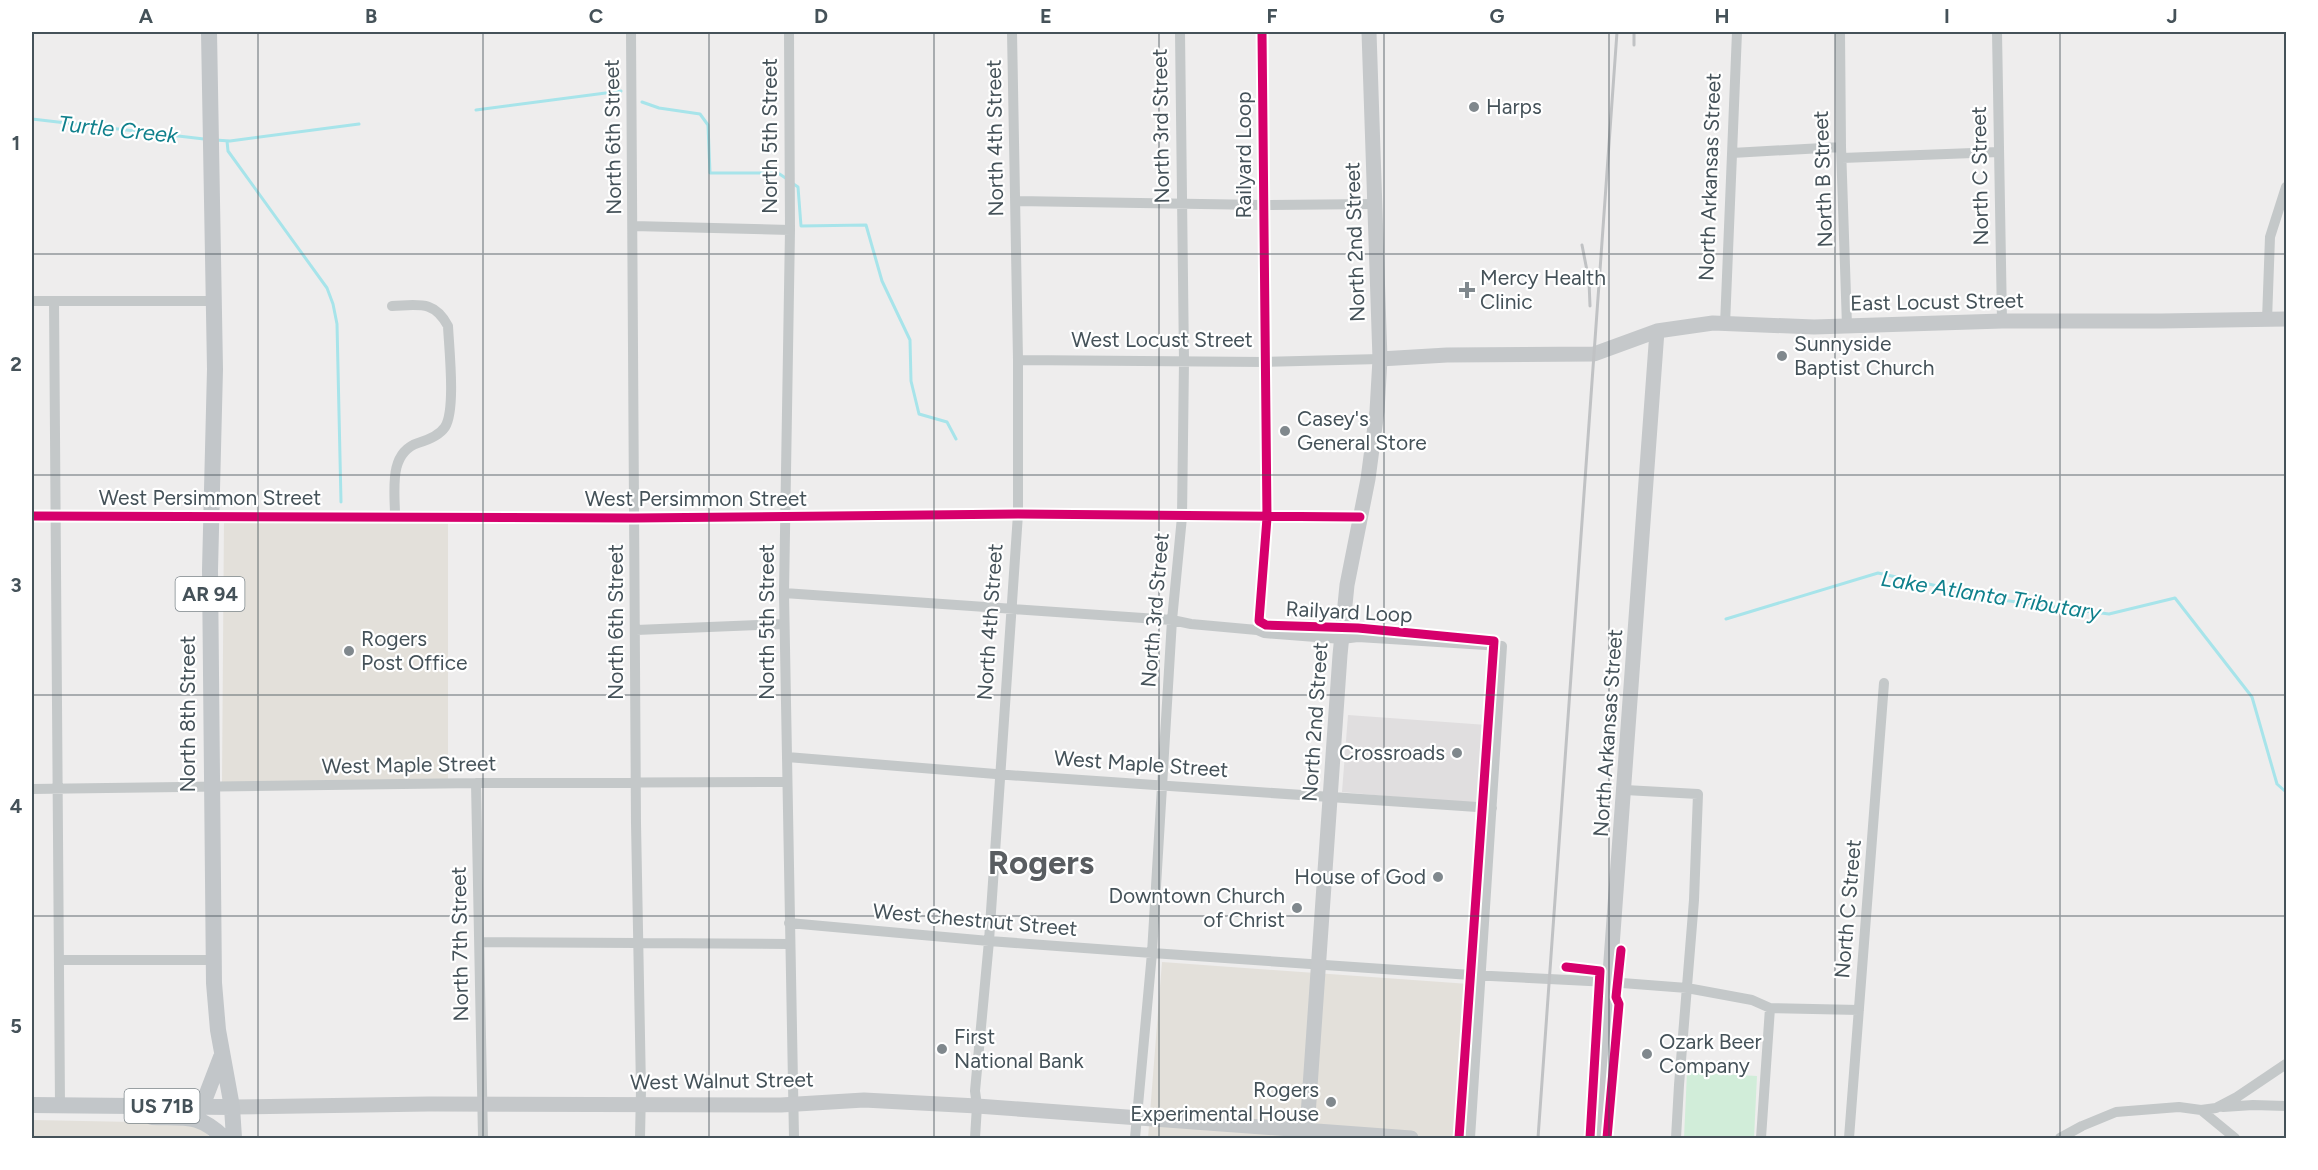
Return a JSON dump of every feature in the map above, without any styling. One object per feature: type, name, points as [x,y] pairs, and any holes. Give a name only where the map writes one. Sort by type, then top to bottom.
[{"type":"main road","name":"North 8th Street","points":[[209,32],[215,369],[211,788],[213,960],[218,1030],[232,1107],[234,1138]]},
{"type":"main road","name":"North 2nd Street","points":[[1306,1134],[1347,585],[1368,479],[1377,411],[1380,359],[1369,32]]},
{"type":"main road","name":"East Locust Street","points":[[1594,354],[1657,331],[1687,326],[1846,326],[2002,321],[2286,319]]},
{"type":"main road","name":"North Arkansas Street","points":[[1598,1138],[1657,331]]},
{"type":"main road","name":"West Locust Street","points":[[1380,359],[1447,355],[1594,354]]},
{"type":"main road","points":[[189,1107],[206,1096],[223,1053]]},
{"type":"main road","name":"West Walnut Street","points":[[32,1105],[189,1107],[640,1105],[794,1104],[864,1100],[977,1106],[1306,1134],[1411,1138]]},
{"type":"main road","name":"US 71B","points":[[93,1106],[126,1117],[198,1119],[214,1128],[224,1138]]},
{"type":"street","name":"North 6th Street","points":[[631,32],[640,1138]]},
{"type":"street","name":"North 5th Street","points":[[789,32],[790,230],[784,624],[794,1138]]},
{"type":"street","name":"North 4th Street","points":[[975,1138],[977,1106],[975,1091],[989,941],[1018,514],[1018,360],[1012,32]]},
{"type":"street","name":"North 3rd Street","points":[[1135,1138],[1152,953],[1172,620],[1182,517],[1184,361],[1180,32]]},
{"type":"street","name":"North Arkansas Street","points":[[1725,325],[1737,32]]},
{"type":"street","name":"North B Street","points":[[1840,32],[1846,326]]},
{"type":"street","name":"North C Street","points":[[1997,32],[2002,321]]},
{"type":"street","points":[[1732,153],[1999,152]]},
{"type":"street","points":[[2267,320],[2270,237],[2286,187]]},
{"type":"street","points":[[1016,201],[1375,204]]},
{"type":"street","points":[[633,226],[790,230]]},
{"type":"street","points":[[32,301],[213,301]]},
{"type":"street","points":[[54,301],[60,1105]]},
{"type":"street","points":[[392,306],[425,305],[441,313],[448,326],[450,415],[441,432],[430,439],[412,445],[401,455],[395,466],[395,516]]},
{"type":"street","name":"West Locust Street","points":[[1018,360],[1264,362],[1380,359]]},
{"type":"street","name":"West Persimmon Street","points":[[32,516],[634,518],[1018,514],[1360,517]]},
{"type":"street","points":[[784,593],[1172,620],[1257,630],[1264,633],[1342,639],[1358,637],[1503,646],[1470,1138]]},
{"type":"street","points":[[636,630],[784,624]]},
{"type":"street","name":"North C Street","points":[[1849,1138],[1884,683]]},
{"type":"street","name":"West Maple Street","points":[[787,757],[1492,808]]},
{"type":"street","name":"West Maple Street","points":[[32,789],[476,783],[787,782]]},
{"type":"street","name":"North 7th Street","points":[[476,783],[483,1138]]},
{"type":"street","points":[[1625,790],[1698,794],[1694,900],[1676,1138]]},
{"type":"street","name":"West Chestnut Street","points":[[789,923],[1152,953],[1687,988],[1752,1000],[1770,1008],[1859,1010]]},
{"type":"street","points":[[480,942],[789,944]]},
{"type":"street","points":[[59,960],[213,960]]},
{"type":"street","points":[[1761,1138],[1770,1008]]},
{"type":"street","points":[[2216,1108],[2237,1097],[2286,1064]]},
{"type":"street","points":[[2060,1138],[2116,1112],[2179,1107],[2202,1110],[2253,1105],[2286,1106]]},
{"type":"street","points":[[2202,1110],[2235,1138]]},
{"type":"shaded area","points":[[224,516],[448,521],[448,783],[222,783]]},
{"type":"shaded area","points":[[1348,715],[1487,725],[1482,805],[1342,792]]},
{"type":"shaded area","points":[[1162,962],[1469,984],[1455,1138],[1148,1138]]},
{"type":"shaded area","points":[[32,1120],[185,1123],[198,1126],[211,1138],[32,1138]]},
{"type":"green space","points":[[1687,1072],[1757,1076],[1754,1138],[1684,1138]]},
{"type":"waterway","name":"Turtle Creek","points":[[476,110],[621,91]]},
{"type":"waterway","name":"Turtle Creek","points":[[642,102],[659,108],[700,114],[708,125],[710,173],[778,173],[787,179]]},
{"type":"waterway","name":"Turtle Creek","points":[[32,119],[204,139]]},
{"type":"waterway","name":"Turtle Creek","points":[[215,140],[230,141],[359,124]]},
{"type":"waterway","points":[[227,141],[228,151],[327,288],[333,304],[337,324],[341,502]]},
{"type":"waterway","name":"Turtle Creek","points":[[792,183],[798,187],[801,226],[866,225],[882,281],[910,340],[911,381],[919,414],[947,422],[956,439]]},
{"type":"waterway","name":"Lake Atlanta Tributary","points":[[1726,619],[1878,573],[2002,600],[2109,614],[2175,598],[2252,697],[2277,784],[2286,792]]},
{"type":"railway","points":[[1538,1138],[1617,32]]},
{"type":"railway","points":[[1634,32],[1634,45]]},
{"type":"railway","points":[[1582,245],[1589,281],[1590,306]]},
{"type":"cycle path","name":"Railyard Loop","points":[[1262,32],[1267,518],[1259,621],[1266,625],[1358,628],[1494,641],[1459,1138]]},
{"type":"cycle path","points":[[32,516],[634,518],[1018,514],[1360,517]]},
{"type":"cycle path","points":[[1607,1138],[1619,1004],[1616,997],[1621,950]]},
{"type":"cycle path","points":[[1566,967],[1600,971],[1590,1138]]},
{"type":"place","name":"Harps","points":[[1474,107]]},
{"type":"place","name":"Mercy Health Clinic","points":[[1467,290]]},
{"type":"place","name":"Sunnyside Baptist Church","points":[[1782,356]]},
{"type":"place","name":"Casey's General Store","points":[[1285,431]]},
{"type":"place","name":"Rogers Post Office","points":[[349,651]]},
{"type":"place","name":"Crossroads","points":[[1457,753]]},
{"type":"place","name":"House of God","points":[[1438,877]]},
{"type":"place","name":"Downtown Church of Christ","points":[[1297,908]]},
{"type":"place","name":"First National Bank","points":[[942,1049]]},
{"type":"place","name":"Ozark Beer Company","points":[[1647,1054]]},
{"type":"place","name":"Rogers Experimental House","points":[[1331,1102]]},
{"type":"district","name":"Rogers","points":[[1041,862]]}]
